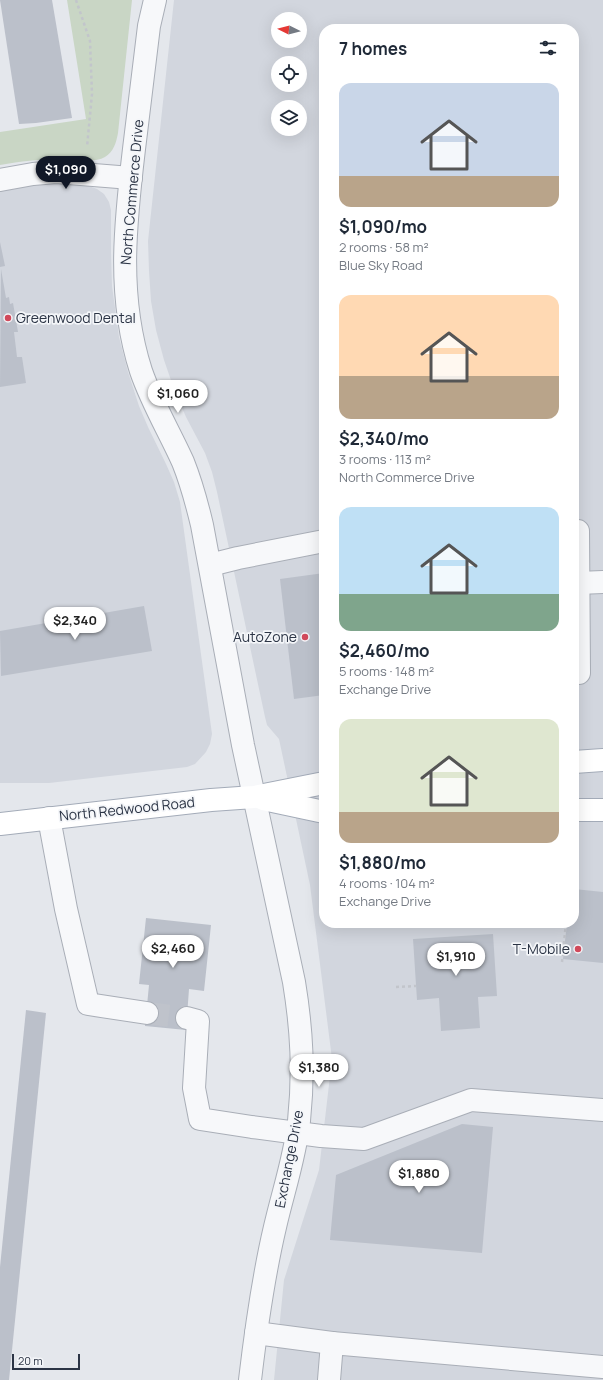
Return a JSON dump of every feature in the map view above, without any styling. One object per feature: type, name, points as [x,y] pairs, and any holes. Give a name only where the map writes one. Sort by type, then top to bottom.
[{"type":"main road","points":[[579,762],[603,760]]},
{"type":"main road","points":[[254,797],[319,784]]},
{"type":"main road","points":[[254,797],[319,811]]},
{"type":"main road","name":"North Redwood Road","points":[[0,824],[254,797]]},
{"type":"main road","points":[[579,810],[603,810]]},
{"type":"street","name":"North Commerce Drive","points":[[146,0],[149,26]]},
{"type":"street","name":"North Commerce Drive","points":[[156,0],[149,26],[126,227],[124,267],[126,300],[141,370],[157,410],[183,462],[194,493],[210,565],[254,797]]},
{"type":"street","points":[[0,180],[33,174],[56,172],[131,178]]},
{"type":"street","points":[[210,565],[319,542]]},
{"type":"street","points":[[579,583],[603,582]]},
{"type":"street","name":"Exchange Drive","points":[[250,1380],[266,1268],[292,1159],[297,1132],[302,1087],[302,1052],[294,982],[254,797]]},
{"type":"street","points":[[49,818],[66,908],[88,1004],[147,1014]]},
{"type":"street","points":[[187,1018],[198,1021],[194,1088],[200,1119],[252,1127],[364,1139],[471,1100],[603,1110]]},
{"type":"street","points":[[256,1333],[332,1342],[603,1367]]},
{"type":"street","points":[[329,1380],[332,1342]]},
{"type":"path","points":[[76,0],[90,41],[92,94],[87,147]]},
{"type":"path","points":[[562,962],[565,928]]},
{"type":"path","points":[[396,987],[416,986]]},
{"type":"shaded area","points":[[174,0],[603,0],[603,1380],[274,1380],[284,1280],[319,1170],[332,1059],[310,885],[279,739],[267,725],[212,472],[205,453],[186,417],[174,389],[156,330],[151,301],[148,241]]},
{"type":"shaded area","points":[[46,183],[69,183],[89,186],[104,194],[109,202],[111,210],[112,286],[119,337],[139,406],[174,482],[180,502],[212,734],[210,744],[206,752],[195,764],[187,767],[49,783],[0,783],[0,190]]},
{"type":"green space","points":[[67,0],[132,0],[118,133],[114,146],[111,152],[105,157],[96,160],[40,160],[0,165],[0,132],[86,119]]},
{"type":"building","points":[[0,0],[52,0],[72,118],[19,124]]},
{"type":"building","points":[[0,242],[5,266],[0,267]]},
{"type":"building","name":"Greenwood Dental","points":[[1,269],[6,298],[9,297],[10,304],[13,303],[18,332],[14,332],[17,357],[22,357],[26,383],[0,387]]},
{"type":"building","name":"AutoZone","points":[[319,574],[319,696],[294,699],[280,579]]},
{"type":"building","points":[[144,606],[152,651],[1,676],[0,631]]},
{"type":"building","points":[[579,890],[603,892],[603,963],[563,959],[566,928],[579,928]]},
{"type":"building","points":[[146,918],[211,925],[204,991],[189,989],[186,1030],[145,1026],[149,985],[139,984]]},
{"type":"building","points":[[493,934],[497,996],[478,997],[480,1028],[441,1031],[439,998],[417,1000],[413,939]]},
{"type":"building","points":[[26,1010],[46,1013],[9,1380],[0,1380],[0,1267]]},
{"type":"building","points":[[462,1124],[493,1127],[482,1253],[330,1240],[336,1175]]},
{"type":"tunnel","points":[[147,1013],[187,1018]]},
{"type":"place","name":"Greenwood Dental","points":[[8,318]]},
{"type":"place","name":"AutoZone","points":[[305,637]]},
{"type":"place","name":"T-Mobile","points":[[578,949]]}]
